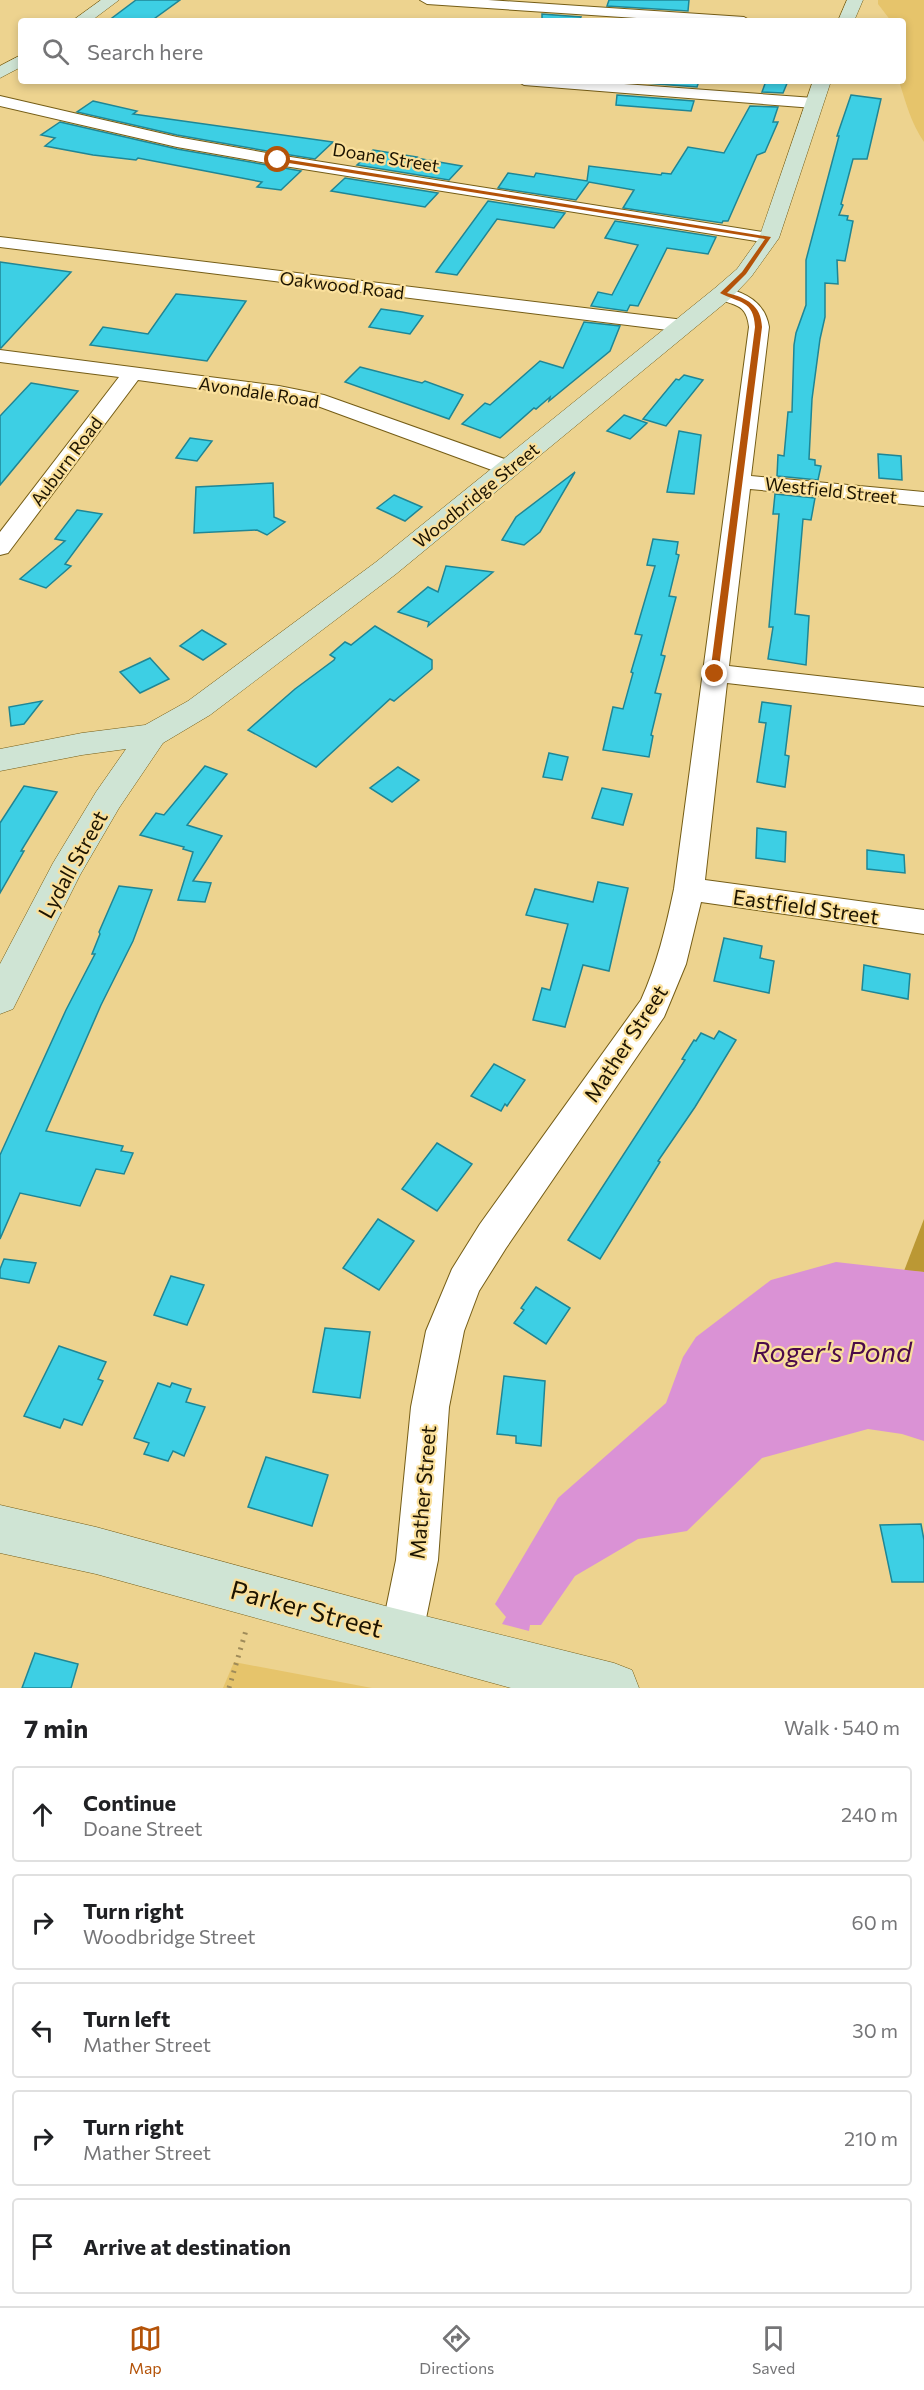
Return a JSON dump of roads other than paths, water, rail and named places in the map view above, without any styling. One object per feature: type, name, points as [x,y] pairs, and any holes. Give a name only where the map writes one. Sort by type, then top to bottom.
[{"type":"main road","points":[[84,18],[111,0]]},
{"type":"main road","points":[[847,18],[855,0]]},
{"type":"main road","points":[[0,73],[18,62]]},
{"type":"main road","name":"Woodbridge Street","points":[[0,760],[82,744],[152,735],[199,708],[387,568],[684,326],[744,273],[769,238],[818,92]]},
{"type":"main road","name":"Lydall Street","points":[[0,999],[77,851],[107,800],[152,735]]},
{"type":"main road","name":"Parker Street","points":[[0,1529],[39,1536],[510,1664],[614,1688]]},
{"type":"street","points":[[427,0],[699,18]]},
{"type":"street","points":[[604,84],[818,92]]},
{"type":"street","name":"Doane Street","points":[[0,100],[177,141],[267,158],[769,238]]},
{"type":"street","name":"Oakwood Road","points":[[0,242],[684,326]]},
{"type":"street","name":"Mather Street","points":[[402,1633],[417,1560],[430,1407],[445,1331],[465,1281],[492,1236],[653,1008],[670,972],[689,890],[759,327],[758,315],[751,305],[738,297],[723,293]]},
{"type":"street","name":"Avondale Road","points":[[0,356],[279,392],[316,399],[508,468]]},
{"type":"street","name":"Auburn Road","points":[[0,548],[132,374]]},
{"type":"street","name":"Westfield Street","points":[[739,482],[924,499]]},
{"type":"street","points":[[715,674],[924,697]]},
{"type":"street","name":"Eastfield Street","points":[[689,890],[924,922]]},
{"type":"water","name":"Roger's Pond","points":[[836,1262],[924,1272],[924,1441],[902,1434],[868,1429],[762,1458],[687,1531],[638,1539],[575,1576],[541,1625],[530,1625],[529,1631],[502,1624],[506,1617],[495,1604],[558,1498],[666,1403],[683,1357],[696,1337],[771,1280]]}]
